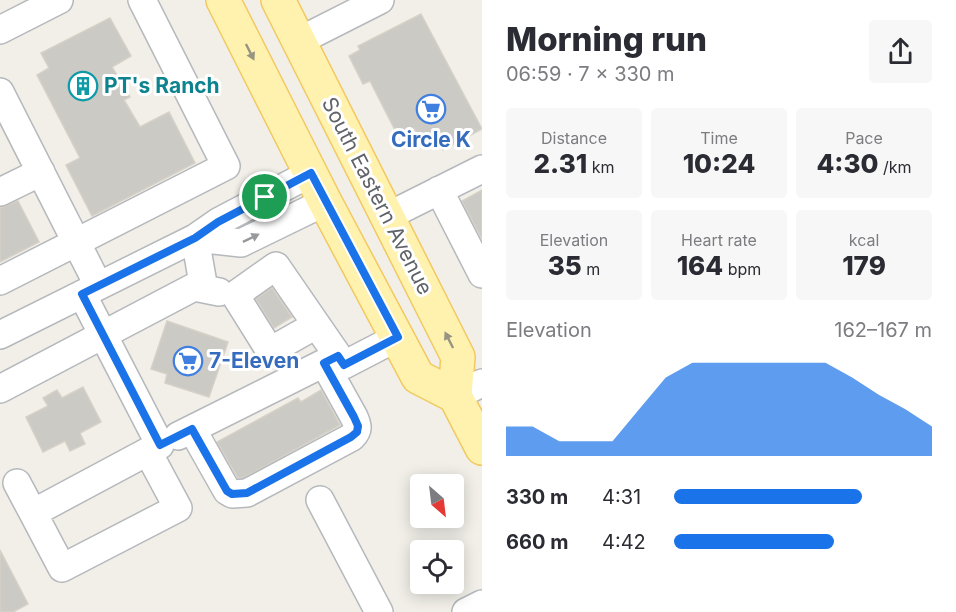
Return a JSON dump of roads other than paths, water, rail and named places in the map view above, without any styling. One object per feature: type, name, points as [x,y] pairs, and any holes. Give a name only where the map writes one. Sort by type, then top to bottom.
[{"type":"main road","points":[[223,0],[325,202],[418,377],[469,390],[482,448]]},
{"type":"main road","name":"South Eastern Avenue","points":[[278,0],[458,357],[469,390]]},
{"type":"street","points":[[0,30],[59,0]]},
{"type":"street","points":[[0,281],[226,166],[142,0]]},
{"type":"street","points":[[299,41],[362,4]]},
{"type":"street","points":[[0,92],[77,243],[104,335],[178,508],[62,568],[17,483]]},
{"type":"street","points":[[388,216],[482,169]]},
{"type":"street","points":[[0,192],[41,172]]},
{"type":"street","points":[[0,335],[195,238],[218,222],[311,173]]},
{"type":"street","points":[[439,190],[482,274]]},
{"type":"street","points":[[195,238],[241,243],[325,202]]},
{"type":"street","points":[[195,238],[204,289]]},
{"type":"street","points":[[0,389],[194,287],[236,295],[276,266],[316,324],[358,426],[357,432],[247,493],[232,494],[227,491],[192,429]]},
{"type":"street","points":[[236,295],[270,351],[316,324]]},
{"type":"street","points":[[331,359],[344,365],[398,337]]},
{"type":"street","points":[[33,513],[154,448],[331,359]]},
{"type":"street","points":[[320,500],[379,612]]},
{"type":"street","points":[[466,612],[482,604]]},
{"type":"place","name":"PT's Ranch","points":[[83,86]]},
{"type":"place","name":"Circle K","points":[[431,109]]},
{"type":"place","name":"7-Eleven","points":[[188,361]]}]
